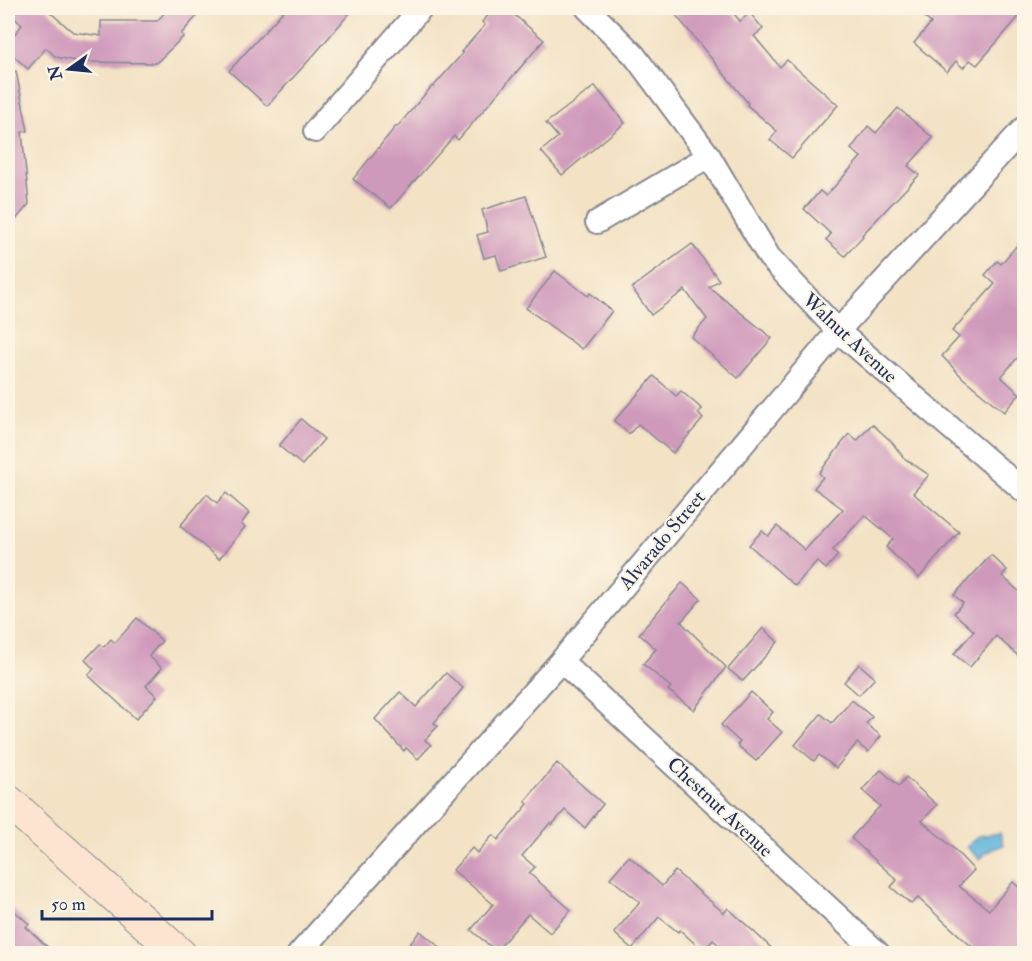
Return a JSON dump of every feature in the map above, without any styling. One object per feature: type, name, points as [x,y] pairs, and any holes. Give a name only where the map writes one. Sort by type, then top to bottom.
[{"type":"street","points":[[315,131],[421,8]]},
{"type":"street","name":"Walnut Avenue","points":[[587,8],[634,55],[709,156],[768,257],[838,331],[1024,491]]},
{"type":"street","name":"Alvarado Street","points":[[299,954],[561,661],[838,331],[1024,128]]},
{"type":"street","points":[[597,222],[709,156]]},
{"type":"street","name":"Chestnut Avenue","points":[[561,661],[879,954]]},
{"type":"street","points":[[8,801],[180,954]]},
{"type":"water","points":[[1000,833],[1004,845],[987,852],[980,859],[967,847],[978,836]]},
{"type":"building","points":[[8,8],[45,8],[73,32],[101,36],[101,21],[157,21],[169,8],[204,8],[181,34],[184,36],[156,63],[81,62],[56,57],[46,48],[28,69],[8,51],[8,42],[22,25],[8,12]]},
{"type":"building","points":[[286,8],[354,8],[267,106],[229,71]]},
{"type":"building","points":[[495,8],[506,8],[544,40],[458,140],[454,136],[391,208],[353,179],[396,126],[463,53],[461,52],[485,25],[482,22]]},
{"type":"building","points":[[670,8],[729,8],[740,21],[750,13],[763,29],[754,36],[780,67],[787,60],[838,105],[792,158],[770,140],[777,131],[747,105],[748,103]]},
{"type":"building","points":[[913,8],[1024,8],[1024,11],[977,65],[970,60],[963,68],[956,61],[947,72],[914,43],[931,23]]},
{"type":"building","points":[[16,71],[28,131],[22,132],[29,204],[8,229],[8,72]]},
{"type":"building","points":[[595,86],[625,123],[562,175],[541,151],[558,137],[546,123]]},
{"type":"building","points":[[898,108],[933,138],[908,166],[919,175],[845,256],[826,240],[831,234],[804,209],[820,191],[826,196],[861,157],[851,149],[868,126],[876,133]]},
{"type":"building","points":[[526,196],[546,257],[501,271],[496,255],[484,258],[477,235],[488,232],[482,210]]},
{"type":"building","points":[[1024,237],[1024,350],[1001,377],[1020,394],[1004,412],[963,378],[942,356],[959,337],[952,331],[995,284],[985,275],[997,261],[1001,264]]},
{"type":"building","points":[[692,244],[719,280],[709,287],[772,338],[738,378],[691,337],[707,319],[685,290],[651,315],[632,288]]},
{"type":"building","points":[[555,271],[588,296],[590,293],[612,311],[582,349],[526,308]]},
{"type":"building","points":[[654,376],[676,396],[681,391],[702,409],[698,413],[703,419],[673,453],[638,424],[629,434],[614,421]]},
{"type":"building","points":[[301,419],[324,439],[302,465],[279,446]]},
{"type":"building","points":[[872,424],[891,441],[904,458],[929,475],[913,493],[959,532],[919,578],[886,547],[893,539],[865,515],[833,550],[838,555],[826,569],[817,561],[795,586],[749,545],[762,531],[768,536],[777,526],[805,550],[843,509],[814,488],[823,477],[819,473],[849,434],[857,441]]},
{"type":"building","points":[[226,493],[249,513],[241,524],[245,527],[219,559],[180,526],[207,494],[217,503]]},
{"type":"building","points":[[991,555],[1007,570],[1002,576],[1024,596],[1024,661],[996,636],[970,667],[954,654],[974,631],[954,613],[963,603],[954,595]]},
{"type":"building","points":[[682,583],[701,599],[681,622],[726,667],[694,710],[668,690],[671,687],[643,664],[656,649],[639,634]]},
{"type":"building","points":[[137,618],[162,641],[149,656],[162,668],[146,686],[157,696],[136,719],[88,675],[94,669],[85,660],[100,644],[104,647],[111,639],[115,643]]},
{"type":"building","points":[[763,628],[778,642],[743,681],[728,669]]},
{"type":"building","points":[[859,664],[875,678],[859,695],[844,682]]},
{"type":"building","points":[[446,673],[463,688],[434,723],[438,726],[425,740],[431,745],[418,759],[406,748],[404,751],[375,719],[400,692],[416,707]]},
{"type":"building","points":[[751,692],[773,712],[767,719],[782,732],[756,761],[737,745],[740,742],[721,725]]},
{"type":"building","points":[[852,700],[872,717],[866,724],[881,736],[868,752],[857,743],[836,768],[819,755],[814,761],[795,745],[821,714],[832,723]]},
{"type":"building","points":[[557,763],[603,804],[585,828],[565,810],[552,825],[550,823],[522,856],[535,867],[529,873],[571,910],[550,933],[528,914],[496,951],[471,930],[493,904],[453,870],[472,848],[477,853],[493,835],[498,840],[528,804],[525,801]]},
{"type":"building","points":[[881,770],[899,786],[906,777],[937,805],[922,821],[974,870],[959,886],[989,910],[1013,882],[1024,892],[1024,954],[980,954],[918,898],[911,904],[891,887],[897,880],[851,838],[880,806],[862,790]]},
{"type":"building","points":[[629,856],[662,886],[675,871],[724,913],[728,908],[778,954],[729,954],[713,940],[703,951],[680,930],[678,932],[659,917],[632,949],[614,933],[640,902],[610,878]]},
{"type":"building","points":[[8,905],[29,924],[26,927],[55,954],[8,954]]},
{"type":"building","points":[[420,931],[448,954],[402,954]]}]
